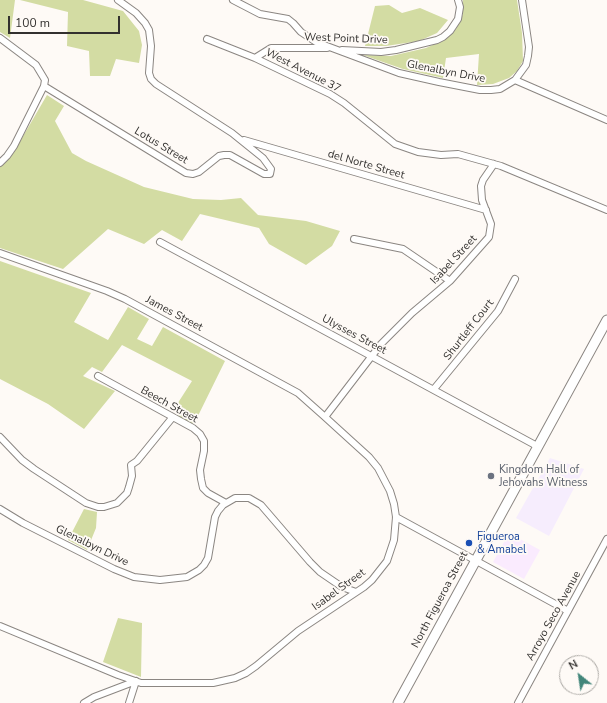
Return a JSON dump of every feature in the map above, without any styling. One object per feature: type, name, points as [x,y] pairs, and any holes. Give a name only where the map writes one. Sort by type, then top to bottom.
[{"type":"main road","name":"North Figueroa Street","points":[[398,703],[607,320]]},
{"type":"street","points":[[118,0],[136,13],[149,30],[152,46],[149,73],[156,84],[240,139]]},
{"type":"street","name":"Glenalbyn Drive","points":[[233,0],[260,14],[288,19],[309,38],[331,48],[405,75],[480,90],[500,89],[515,80],[526,65],[529,48],[522,0]]},
{"type":"street","name":"West Point Drive","points":[[255,58],[271,48],[331,48],[381,52],[402,49],[437,40],[450,31],[458,19],[460,7],[458,0]]},
{"type":"street","points":[[0,38],[36,65],[45,80],[44,86],[11,151],[0,163]]},
{"type":"street","name":"West Avenue 37","points":[[208,39],[255,58],[330,94],[344,103],[395,144],[418,152],[441,155],[458,154],[494,164],[607,210]]},
{"type":"street","points":[[515,80],[607,120]]},
{"type":"street","name":"Lotus Street","points":[[44,86],[186,173],[193,174],[199,172],[219,156],[230,155],[264,174],[270,174],[271,168],[267,162],[240,139]]},
{"type":"street","name":"del Norte Street","points":[[240,139],[486,210]]},
{"type":"street","name":"Isabel Street","points":[[0,626],[118,675],[141,683],[213,683],[235,678],[246,673],[298,631],[372,580],[386,561],[394,540],[396,516],[390,491],[378,468],[369,457],[325,417],[371,356],[396,328],[450,281],[489,237],[491,224],[482,200],[481,186],[483,180],[494,164]]},
{"type":"street","points":[[354,240],[402,249],[450,281]]},
{"type":"street","name":"Ulysses Street","points":[[160,242],[537,446]]},
{"type":"street","name":"James Street","points":[[0,253],[107,291],[126,300],[298,393],[325,417]]},
{"type":"street","name":"Shurtleff Court","points":[[434,389],[498,311],[515,280]]},
{"type":"street","name":"Beech Street","points":[[98,376],[172,418],[193,428],[200,434],[204,441],[204,451],[200,470],[200,479],[203,488],[208,493],[226,503]]},
{"type":"street","points":[[0,437],[22,460],[34,469],[86,503],[98,507],[104,507],[117,503],[127,493],[132,476],[131,465],[137,461],[172,418]]},
{"type":"street","points":[[226,503],[240,497],[249,498],[256,501],[320,572],[342,587],[356,592]]},
{"type":"street","name":"Glenalbyn Drive","points":[[0,509],[23,523],[118,571],[134,577],[160,580],[187,577],[194,574],[204,565],[208,558],[215,517],[218,511],[226,503]]},
{"type":"street","points":[[396,516],[568,611]]},
{"type":"street","name":"Arroyo Seco Avenue","points":[[518,703],[607,539]]},
{"type":"street","points":[[84,703],[94,697],[136,681]]},
{"type":"street","points":[[129,703],[136,681]]},
{"type":"shaded area","points":[[550,458],[584,469],[549,536],[516,518]]},
{"type":"shaded area","points":[[509,533],[540,550],[524,579],[493,562]]},
{"type":"green space","points":[[0,0],[15,0],[10,38],[0,32]]},
{"type":"green space","points":[[20,0],[83,0],[123,11],[139,31],[142,45],[139,63],[116,59],[110,76],[90,76],[89,51],[67,46],[68,12]]},
{"type":"green space","points":[[463,0],[517,0],[522,33],[523,61],[517,71],[509,78],[493,84],[477,85],[479,54],[446,58],[443,78],[403,69],[363,55],[391,56],[426,48],[444,40],[456,29],[463,14]]},
{"type":"green space","points":[[389,5],[402,13],[420,8],[448,20],[437,33],[419,41],[386,46],[365,46],[375,6]]},
{"type":"green space","points":[[47,95],[64,106],[55,121],[72,153],[86,161],[144,187],[193,199],[221,200],[241,198],[258,215],[306,221],[340,231],[332,246],[306,265],[269,244],[259,228],[200,214],[182,241],[162,230],[144,244],[108,229],[63,269],[0,248],[0,165],[15,150]]},
{"type":"green space","points":[[0,261],[91,293],[74,322],[108,340],[128,307],[149,319],[137,339],[152,346],[163,327],[225,361],[194,424],[179,417],[174,409],[192,381],[122,345],[102,372],[92,367],[83,376],[115,391],[84,429],[48,404],[0,379]]},
{"type":"green space","points":[[84,509],[97,512],[96,528],[87,550],[68,540]]},
{"type":"green space","points":[[118,618],[142,623],[141,677],[103,662]]},
{"type":"place","name":"Kingdom Hall of Jehovahs Witness","points":[[491,476]]},
{"type":"place","name":"Figueroa & Amabel","points":[[469,543]]}]
